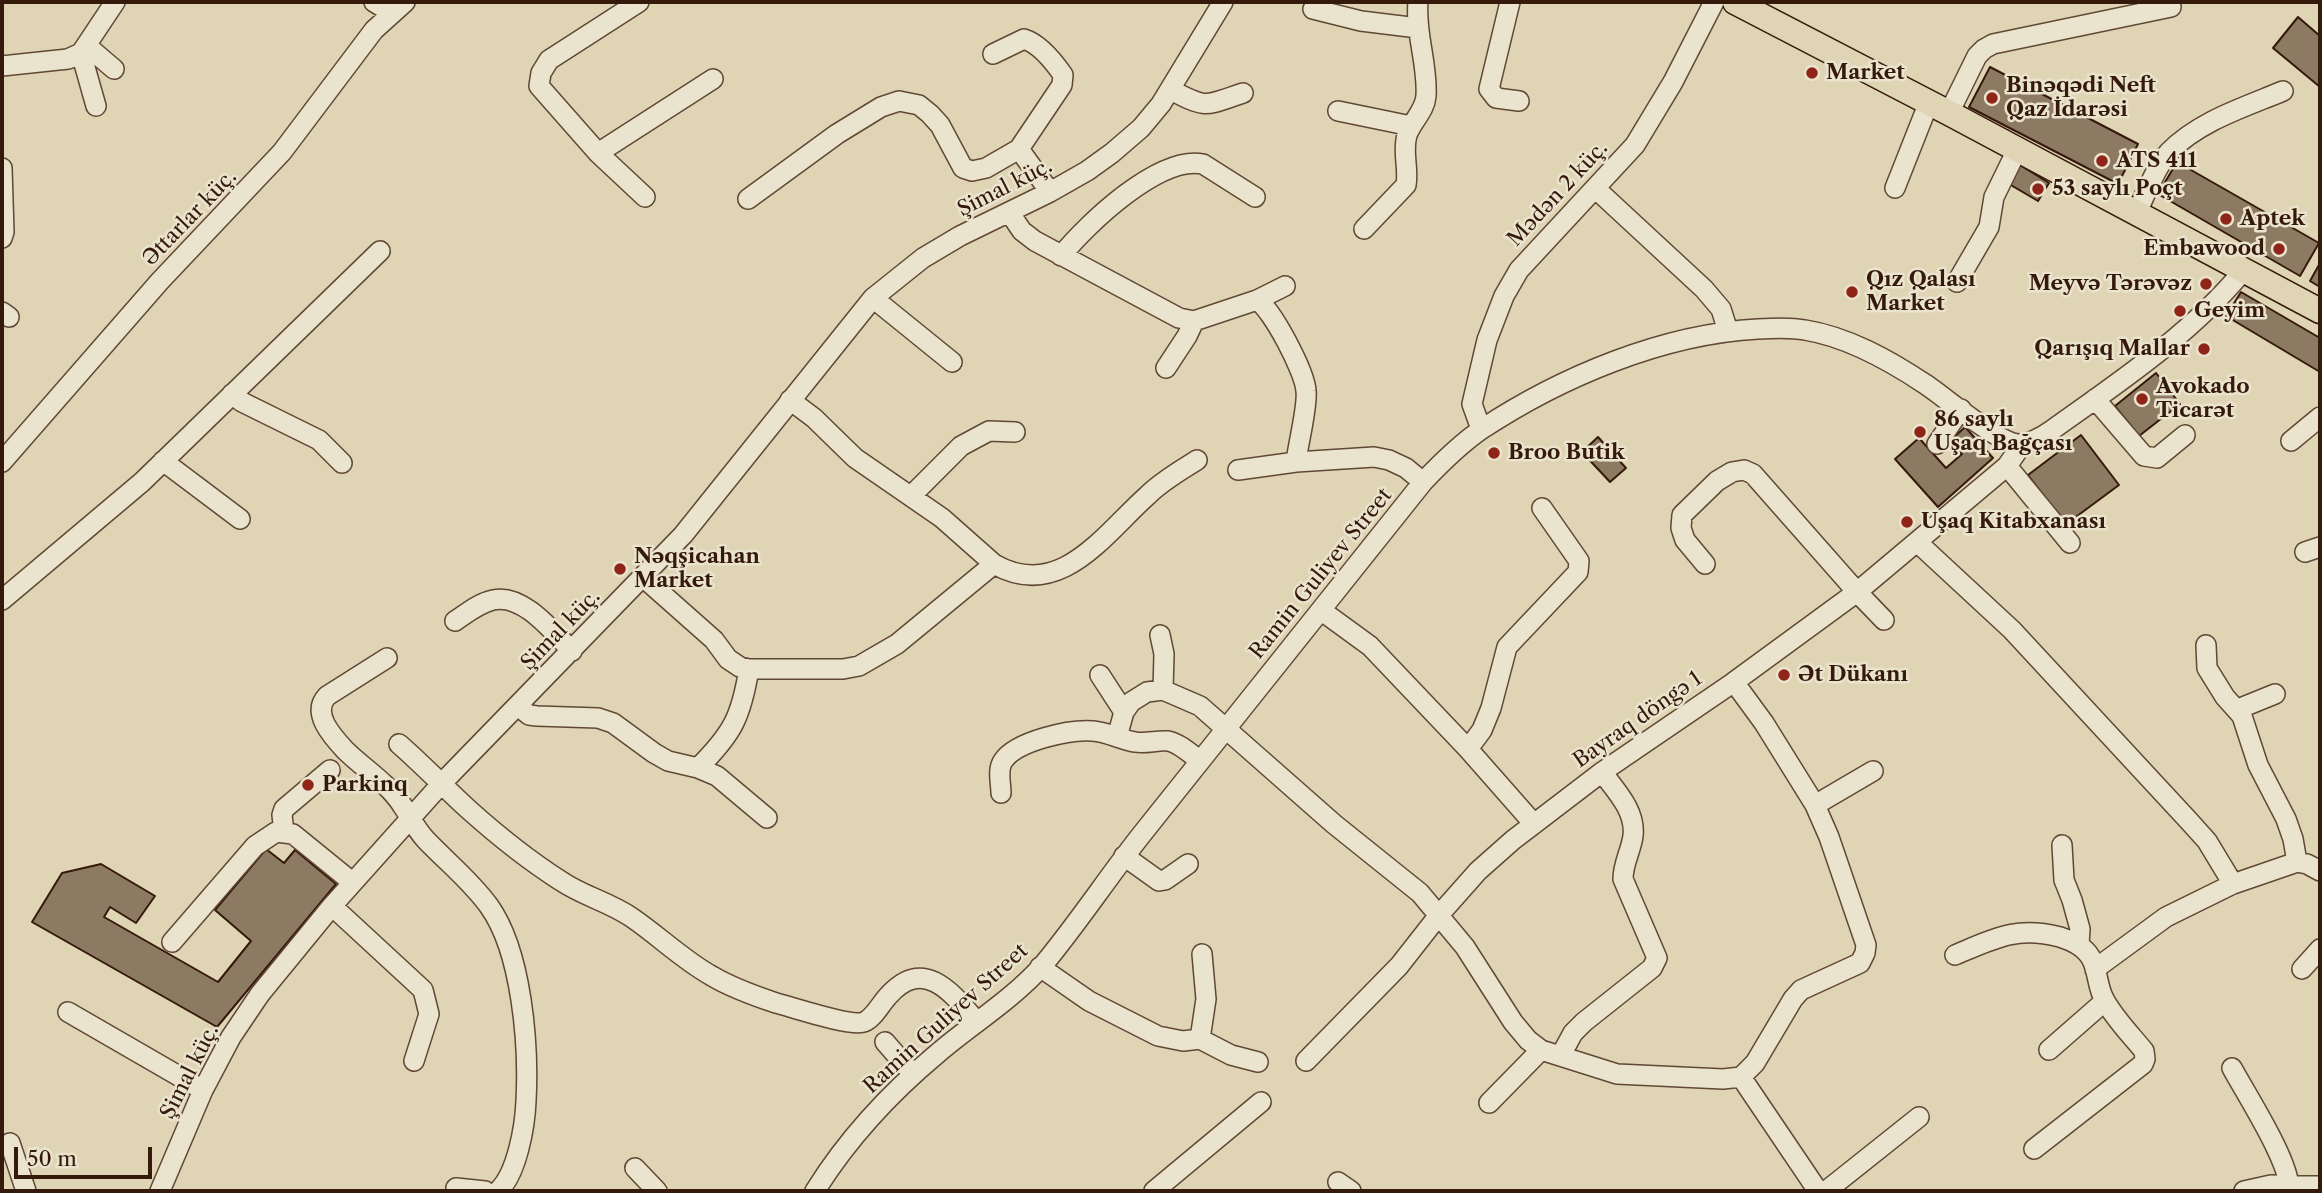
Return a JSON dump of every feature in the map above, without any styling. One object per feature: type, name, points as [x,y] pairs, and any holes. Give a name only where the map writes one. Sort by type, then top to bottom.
[{"type":"main road","points":[[1735,2],[2320,311]]},
{"type":"street","points":[[2,66],[68,59],[84,50],[115,2]]},
{"type":"street","points":[[374,2],[399,8]]},
{"type":"street","points":[[639,2],[549,60],[541,73],[539,86],[598,153],[645,197]]},
{"type":"street","name":"Şimal küç.","points":[[160,1191],[203,1090],[231,1037],[260,994],[352,882],[442,783],[643,578],[707,508],[873,298],[923,258],[960,236],[1050,192],[1112,153],[1141,128],[1171,90],[1223,2]]},
{"type":"street","points":[[1364,229],[1406,184],[1406,138],[1426,98],[1418,28],[1418,2]]},
{"type":"street","points":[[1510,2],[1489,89],[1496,97],[1518,101]]},
{"type":"street","name":"Mədən 2 küç.","points":[[1481,429],[1472,404],[1487,340],[1504,296],[1519,270],[1635,145],[1673,82],[1714,2]]},
{"type":"street","points":[[1895,188],[1939,108],[1984,49],[1993,44],[2171,7]]},
{"type":"street","name":"Əttarlar küç.","points":[[2,462],[160,281],[282,152],[374,30],[399,8]]},
{"type":"street","points":[[1313,9],[1361,21],[1418,28]]},
{"type":"street","points":[[748,199],[837,134],[881,107],[899,101],[908,101],[930,114],[940,125],[963,168],[972,171],[986,167],[1019,149],[1062,85],[1063,75],[1033,42],[1024,39],[993,54]]},
{"type":"street","points":[[84,50],[114,69]]},
{"type":"street","points":[[84,50],[96,106]]},
{"type":"street","points":[[598,153],[713,79]]},
{"type":"street","points":[[1171,90],[1198,104],[1209,104],[1243,93]]},
{"type":"street","points":[[2136,214],[2164,158],[2176,146],[2204,125],[2283,91]]},
{"type":"street","points":[[1338,111],[1411,126]]},
{"type":"street","points":[[1019,149],[1050,192]]},
{"type":"street","points":[[1957,282],[1989,227],[1994,197],[2017,150]]},
{"type":"street","points":[[1061,256],[1111,205],[1164,171],[1181,164],[1203,164],[1255,197]]},
{"type":"street","points":[[2,168],[2,238]]},
{"type":"street","points":[[1596,189],[1704,289],[1721,309],[1728,331]]},
{"type":"street","points":[[1009,212],[1029,236],[1061,256],[1179,318],[1194,321],[1257,300],[1285,286]]},
{"type":"street","points":[[2,600],[142,482],[380,251]]},
{"type":"street","points":[[2018,444],[2040,438],[2169,344],[2209,309],[2243,271]]},
{"type":"street","points":[[873,298],[952,362]]},
{"type":"street","points":[[1257,300],[1264,304],[1273,316],[1303,377],[1307,392],[1296,462]]},
{"type":"street","points":[[1166,368],[1194,321]]},
{"type":"street","name":"Ramin Guliyev Street","points":[[815,1191],[831,1165],[884,1102],[913,1074],[1041,967],[1124,856],[1423,482],[1447,457],[1481,429],[1596,369],[1663,345],[1728,331],[1778,328],[1805,330],[1837,338],[1874,353],[1924,383],[1998,436],[2018,444]]},
{"type":"street","points":[[232,394],[254,409],[319,440],[342,463]]},
{"type":"street","points":[[2095,399],[2144,456],[2157,458],[2185,435]]},
{"type":"street","points":[[790,400],[824,426],[855,458],[942,518],[994,564],[1004,569],[1044,576],[1060,571],[1082,557],[1150,492],[1197,460]]},
{"type":"street","points":[[1937,444],[1961,409]]},
{"type":"street","points":[[2291,441],[2320,417]]},
{"type":"street","points":[[911,496],[961,446],[989,432],[1015,432]]},
{"type":"street","name":"Bayraq döngə 1","points":[[1306,1061],[1399,966],[1478,871],[1602,772],[1734,682],[1857,592],[2007,466],[2016,453],[2018,444]]},
{"type":"street","points":[[1238,470],[1296,462],[1374,457],[1390,460],[1406,468],[1423,482]]},
{"type":"street","points":[[163,461],[240,519]]},
{"type":"street","points":[[2007,466],[2070,543]]},
{"type":"street","points":[[1705,564],[1685,540],[1681,528],[1682,515],[1717,481],[1732,472],[1744,470],[1754,474],[1884,620]]},
{"type":"street","points":[[1468,749],[1482,730],[1491,708],[1507,647],[1578,572],[1579,561],[1542,508]]},
{"type":"street","points":[[1917,542],[2012,630],[2180,811],[2207,841],[2233,884]]},
{"type":"street","points":[[643,578],[715,640],[728,659],[740,667],[843,669],[859,666],[897,644],[994,564]]},
{"type":"street","points":[[455,621],[478,606],[494,600],[515,601],[526,607],[572,651]]},
{"type":"street","points":[[1322,611],[1370,646],[1468,749],[1534,824]]},
{"type":"street","points":[[1160,635],[1164,654],[1163,690]]},
{"type":"street","points":[[2206,645],[2207,668],[2225,697],[2238,709],[2246,726],[2258,765],[2286,819],[2297,863]]},
{"type":"street","points":[[387,658],[327,696],[321,702],[320,712],[338,743],[402,805],[410,820],[489,906],[504,931],[512,954],[522,1016],[527,1074],[525,1116],[515,1160],[503,1187],[498,1191]]},
{"type":"street","points":[[698,768],[720,746],[736,723],[744,701],[749,669]]},
{"type":"street","points":[[1100,675],[1124,712]]},
{"type":"street","points":[[1117,737],[1124,712],[1131,702],[1147,692],[1163,690],[1200,706],[1312,805],[1420,894],[1483,972],[1513,1022],[1528,1040],[1541,1050],[1616,1074],[1723,1079],[1741,1077],[1755,1063],[1801,990],[1860,962],[1866,945],[1829,837],[1815,805],[1764,723],[1734,682]]},
{"type":"street","points":[[2238,709],[2275,694]]},
{"type":"street","points":[[518,706],[529,715],[598,718],[613,723],[668,761],[698,768],[723,780],[767,818]]},
{"type":"street","points":[[1002,793],[1002,762],[1023,746],[1046,737],[1072,732],[1094,731],[1137,743],[1169,741],[1200,761]]},
{"type":"street","points":[[398,744],[501,837],[561,881],[584,894],[609,902],[712,976],[734,987],[812,1013],[863,1022],[900,984],[913,979],[928,979],[942,984],[977,1022]]},
{"type":"street","points":[[284,832],[284,809],[330,770]]},
{"type":"street","points":[[1561,1055],[1573,1033],[1652,968],[1657,958],[1623,879],[1623,868],[1633,837],[1633,821],[1625,803],[1602,772]]},
{"type":"street","points":[[1815,805],[1873,772]]},
{"type":"street","points":[[172,942],[255,846],[276,832],[293,834],[352,882]]},
{"type":"street","points":[[2062,845],[2064,880],[2080,925],[2079,945]]},
{"type":"street","points":[[1124,856],[1158,881],[1165,880],[1188,864]]},
{"type":"street","points":[[2095,969],[2166,917],[2233,884],[2297,863],[2307,864],[2320,872]]},
{"type":"street","points":[[332,906],[423,990],[429,1014],[414,1061]]},
{"type":"street","points":[[1955,954],[1999,936],[2021,932],[2048,934],[2079,945],[2090,958],[2105,1002],[2144,1051],[2146,1059],[2143,1064],[2034,1149]]},
{"type":"street","points":[[2302,969],[2320,949]]},
{"type":"street","points":[[1200,1038],[1206,999],[1202,954]]},
{"type":"street","points":[[1041,967],[1089,1001],[1158,1035],[1183,1041],[1200,1038],[1231,1055],[1258,1062]]},
{"type":"street","points":[[2049,1051],[2105,1002]]},
{"type":"street","points":[[68,1012],[203,1090]]},
{"type":"street","points":[[885,1042],[913,1074]]},
{"type":"street","points":[[1489,1103],[1541,1050]]},
{"type":"street","points":[[2232,1068],[2284,1165],[2289,1188]]},
{"type":"street","points":[[1741,1077],[1818,1191]]},
{"type":"street","points":[[1154,1191],[1261,1102]]},
{"type":"street","points":[[1826,1191],[1919,1116]]},
{"type":"street","points":[[10,1143],[26,1191]]},
{"type":"street","points":[[635,1168],[657,1191]]},
{"type":"street","points":[[2244,1191],[2250,1188],[2320,1186]]},
{"type":"street","points":[[456,1188],[485,1191]]},
{"type":"building","points":[[2298,17],[2320,36],[2320,87],[2273,48]]},
{"type":"building","points":[[1990,67],[2138,144],[2118,184],[1969,107]]},
{"type":"building","points":[[2177,162],[2319,243],[2300,276],[2158,194]]},
{"type":"building","points":[[2020,165],[2049,183],[2038,201],[2009,184]]},
{"type":"building","points":[[2320,263],[2320,287],[2310,281]]},
{"type":"building","points":[[2241,292],[2320,338],[2320,372],[2226,316]]},
{"type":"building","points":[[2156,373],[2180,404],[2139,436],[2115,406]]},
{"type":"building","points":[[1965,427],[1993,458],[1938,507],[1895,459],[1919,438],[1946,468],[1962,454],[1950,441]]},
{"type":"building","points":[[2081,435],[2119,485],[2065,525],[2028,475]]},
{"type":"building","points":[[1598,437],[1626,468],[1610,482],[1582,452]]},
{"type":"building","points":[[266,849],[284,863],[295,850],[336,884],[217,1027],[32,922],[62,873],[101,864],[155,896],[136,923],[110,907],[104,917],[218,982],[251,941],[215,910]]},
{"type":"place","name":"Market","points":[[1812,73]]},
{"type":"place","name":"Binəqədi Neft Qaz İdarəsi","points":[[1992,98]]},
{"type":"place","name":"ATS 411","points":[[2102,161]]},
{"type":"place","name":"53 saylı Poçt","points":[[2038,189]]},
{"type":"place","name":"Aptek","points":[[2226,219]]},
{"type":"place","name":"Embawood","points":[[2279,249]]},
{"type":"place","name":"Meyvə Tərəvəz","points":[[2206,284]]},
{"type":"place","name":"Qız Qalası Market","points":[[1852,292]]},
{"type":"place","name":"Geyim","points":[[2180,311]]},
{"type":"place","name":"Qarışıq Mallar","points":[[2204,349]]},
{"type":"place","name":"Avokado Ticarət","points":[[2142,399]]},
{"type":"place","name":"86 saylı Uşaq Bağçası","points":[[1920,432]]},
{"type":"place","name":"Broo Butik","points":[[1494,453]]},
{"type":"place","name":"Uşaq Kitabxanası","points":[[1907,522]]},
{"type":"place","name":"Nəqşicahan Market","points":[[620,569]]},
{"type":"place","name":"Ət Dükanı","points":[[1784,675]]},
{"type":"place","name":"Parkinq","points":[[308,785]]}]
